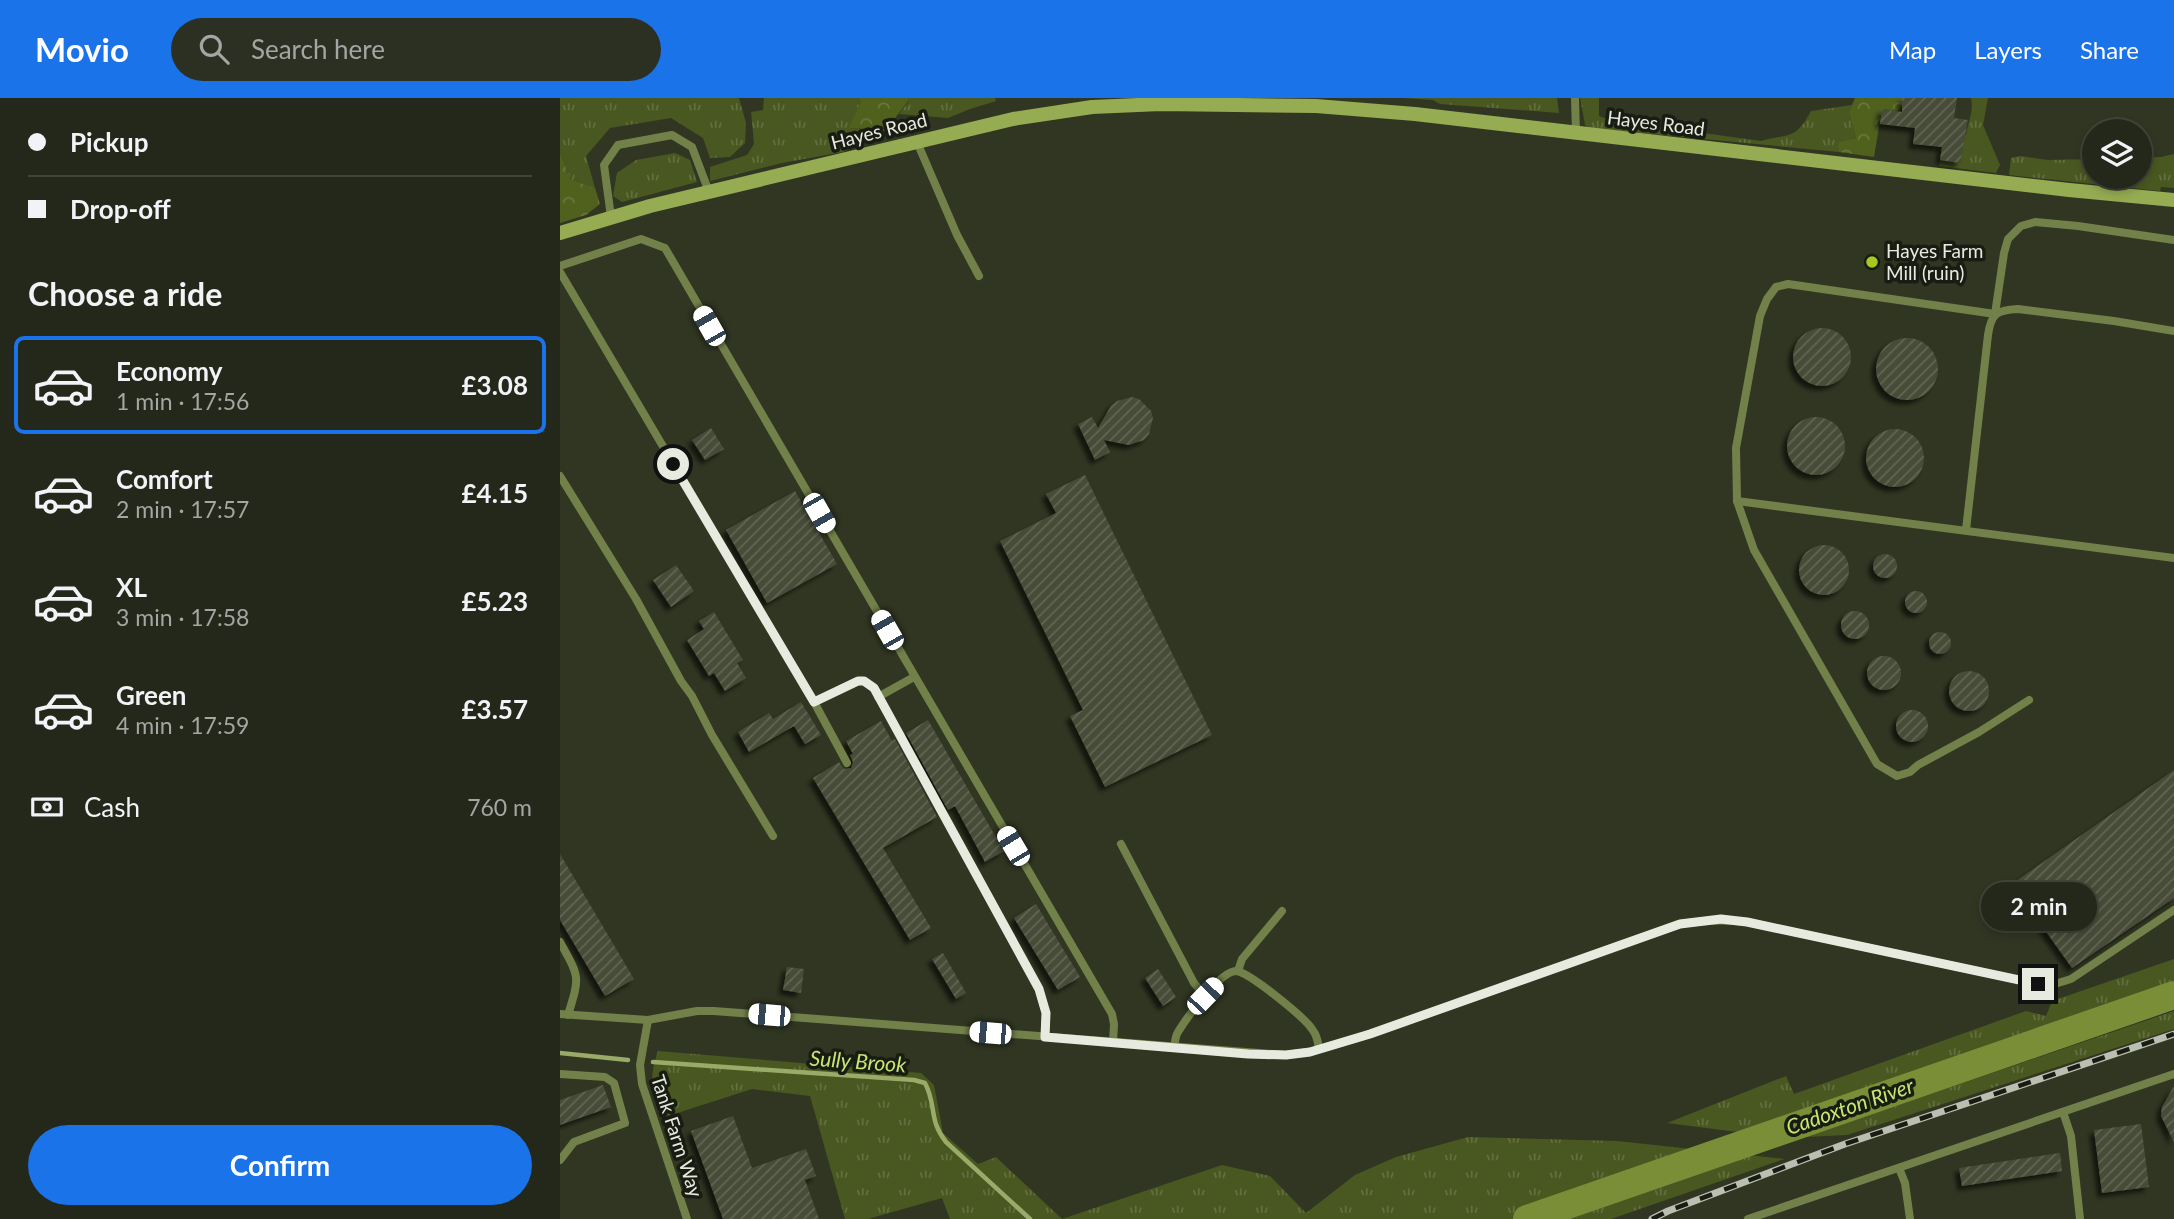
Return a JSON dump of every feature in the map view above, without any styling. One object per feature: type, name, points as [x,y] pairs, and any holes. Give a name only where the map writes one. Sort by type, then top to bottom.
[{"type":"street","name":"Hayes Road","points":[[560,233],[709,192],[1026,117],[1092,107],[1160,104],[1316,106],[1415,114],[2174,200]]},
{"type":"lane","points":[[1575,98],[1576,133]]},
{"type":"lane","points":[[611,217],[604,165],[618,145],[672,135],[692,147],[709,192]]},
{"type":"lane","points":[[917,142],[957,235],[979,276]]},
{"type":"lane","points":[[1966,530],[1989,326],[1995,314],[2008,239],[2021,226],[2035,222],[2174,240]]},
{"type":"lane","points":[[560,266],[641,239],[665,248],[1112,1014],[1113,1043]]},
{"type":"lane","points":[[560,272],[814,702],[847,764]]},
{"type":"lane","points":[[2029,700],[1910,772],[1897,776],[1877,764],[1754,551],[1737,501],[1736,448],[1760,316],[1776,287],[1788,284],[1995,314],[2005,309],[2018,309],[2174,331]]},
{"type":"lane","points":[[560,476],[636,599],[712,735],[773,836]]},
{"type":"lane","points":[[1737,501],[2174,558]]},
{"type":"lane","points":[[878,697],[914,677]]},
{"type":"lane","points":[[814,702],[858,681],[870,684],[1039,989],[1046,1013],[1045,1037]]},
{"type":"lane","points":[[1121,844],[1194,983],[1205,996]]},
{"type":"lane","points":[[560,942],[577,976],[577,986],[564,1015],[648,1020],[697,1011],[714,1011],[1286,1055],[1320,1049],[1370,1034],[1680,924],[1701,920],[1747,922],[2038,984],[2058,983],[2085,972],[2174,910]]},
{"type":"lane","points":[[1238,971],[1242,959],[1282,911]]},
{"type":"lane","points":[[1174,1048],[1177,1034],[1205,996],[1225,975],[1238,971],[1252,977],[1309,1025],[1320,1049]]},
{"type":"lane","name":"Tank Farm Way","points":[[648,1020],[640,1074],[687,1219]]},
{"type":"lane","points":[[560,1074],[605,1077],[614,1083],[625,1123],[574,1142],[560,1160]]},
{"type":"lane","points":[[1748,1219],[2174,1074]]},
{"type":"lane","points":[[2063,1112],[2071,1136],[2080,1219]]},
{"type":"lane","points":[[1899,1168],[1905,1183],[1910,1219]]},
{"type":"green space","points":[[560,98],[739,98],[746,123],[745,143],[730,157],[710,158],[703,138],[671,118],[610,128],[586,156],[595,188],[570,179],[560,152]]},
{"type":"green space","points":[[764,98],[859,98],[861,101],[850,128],[886,130],[843,152],[782,163],[710,181],[710,167],[747,155],[754,144],[751,112],[763,110]]},
{"type":"green space","points":[[859,98],[909,100],[886,130],[849,128],[861,101]]},
{"type":"green space","points":[[908,98],[995,98],[996,101],[948,118],[899,114],[909,101]]},
{"type":"green space","points":[[1403,98],[1557,98],[1559,113],[1440,104],[1433,100]]},
{"type":"green space","points":[[1580,98],[1599,98],[1599,116],[1609,120],[1761,141],[1796,132],[1811,111],[1852,105],[1849,112],[1856,138],[1839,142],[1839,152],[1589,128],[1585,125]]},
{"type":"green space","points":[[1855,98],[1913,98],[1898,111],[1882,109],[1874,157],[1839,152],[1838,142],[1856,138],[1849,112]]},
{"type":"green space","points":[[1971,98],[1988,98],[1983,125],[2000,165],[1996,173],[1939,166],[1940,160],[1960,163],[1971,112]]},
{"type":"green space","points":[[560,152],[570,179],[595,188],[600,204],[586,215],[560,223]]},
{"type":"green space","points":[[675,153],[690,160],[697,182],[622,202],[613,196],[617,173],[636,160]]},
{"type":"green space","points":[[2174,154],[2174,188],[2161,187],[2160,191],[2141,189],[2152,189],[2152,157]]},
{"type":"green space","points":[[2021,156],[2048,160],[2082,159],[2082,183],[2009,175],[2011,158]]},
{"type":"green space","points":[[2174,959],[2174,981],[1738,1132],[1667,1123],[1786,1076],[1794,1094],[2026,1011],[2046,1016],[2052,1001]]},
{"type":"green space","points":[[2174,1011],[2174,1029],[1847,1135],[1805,1137]]},
{"type":"green space","points":[[658,1051],[921,1073],[934,1085],[943,1133],[978,1164],[996,1157],[1062,1219],[950,1219],[942,1198],[868,1219],[845,1219],[810,1096],[752,1089],[668,1116],[653,1085],[653,1070]]},
{"type":"green space","points":[[1468,1137],[1617,1141],[1784,1159],[1611,1219],[1062,1219],[1222,1165],[1270,1176],[1306,1213],[1355,1175],[1396,1157]]},
{"type":"building","points":[[1902,98],[1957,98],[1954,118],[1968,120],[1960,163],[1940,160],[1942,147],[1913,144],[1915,128],[1880,124],[1882,109],[1902,112]]},
{"type":"building","points":[[1816,328],[1828,328],[1843,336],[1851,351],[1851,363],[1843,378],[1828,386],[1816,386],[1801,378],[1793,363],[1793,351],[1801,336]]},
{"type":"building","points":[[1907,338],[1929,347],[1938,369],[1929,391],[1907,400],[1885,391],[1876,369],[1885,347]]},
{"type":"building","points":[[1132,397],[1139,399],[1151,411],[1153,418],[1149,434],[1144,440],[1129,445],[1104,440],[1110,452],[1095,460],[1078,424],[1092,417],[1098,428],[1111,406],[1117,401]]},
{"type":"building","points":[[1810,417],[1822,417],[1837,425],[1845,440],[1845,452],[1837,467],[1822,475],[1810,475],[1795,467],[1787,452],[1787,440],[1795,425]]},
{"type":"building","points":[[711,428],[724,449],[705,460],[692,440]]},
{"type":"building","points":[[1895,429],[1906,431],[1919,442],[1924,458],[1922,469],[1911,482],[1895,487],[1884,485],[1871,474],[1866,458],[1868,447],[1879,434]]},
{"type":"building","points":[[1085,475],[1212,735],[1105,787],[1070,716],[1083,710],[1000,541],[1056,513],[1046,494]]},
{"type":"building","points":[[795,491],[837,564],[767,603],[726,530]]},
{"type":"building","points":[[1824,545],[1841,553],[1849,570],[1841,587],[1824,595],[1807,587],[1799,570],[1807,553]]},
{"type":"building","points":[[1885,554],[1896,561],[1897,566],[1890,577],[1885,578],[1874,571],[1873,566],[1880,555]]},
{"type":"building","points":[[676,565],[694,591],[671,607],[653,580]]},
{"type":"building","points":[[1912,591],[1920,591],[1927,598],[1927,606],[1920,613],[1912,613],[1905,606],[1905,598]]},
{"type":"building","points":[[1855,611],[1865,615],[1869,625],[1865,635],[1855,639],[1845,635],[1841,625],[1845,615]]},
{"type":"building","points":[[714,612],[743,660],[737,663],[746,678],[725,691],[714,673],[709,676],[687,640],[704,629],[699,621]]},
{"type":"building","points":[[1940,632],[1948,635],[1951,643],[1948,651],[1940,654],[1932,651],[1929,643],[1932,635]]},
{"type":"building","points":[[1884,656],[1896,661],[1901,673],[1896,685],[1884,690],[1872,685],[1867,673],[1872,661]]},
{"type":"building","points":[[1969,671],[1983,677],[1989,691],[1983,705],[1969,711],[1955,705],[1949,691],[1955,677]]},
{"type":"building","points":[[801,702],[821,735],[805,744],[794,726],[749,752],[738,732],[769,713],[773,719]]},
{"type":"building","points":[[1912,710],[1923,715],[1928,726],[1923,737],[1912,742],[1901,737],[1896,726],[1901,715]]},
{"type":"building","points":[[928,720],[1004,851],[985,862],[955,806],[948,810],[906,733]]},
{"type":"building","points":[[881,721],[892,741],[895,739],[937,817],[883,848],[931,928],[910,940],[813,778],[839,762],[844,769],[851,768],[853,762],[850,755],[853,754],[846,741]]},
{"type":"building","points":[[2174,770],[2174,898],[2072,968],[2012,884]]},
{"type":"building","points":[[560,854],[634,979],[605,996],[560,920]]},
{"type":"building","points":[[1036,904],[1080,977],[1058,990],[1014,918]]},
{"type":"building","points":[[943,953],[966,993],[956,999],[932,959]]},
{"type":"building","points":[[787,967],[804,969],[801,993],[783,990]]},
{"type":"building","points":[[1158,969],[1176,997],[1163,1006],[1145,978]]},
{"type":"building","points":[[603,1085],[611,1107],[560,1125],[560,1100]]},
{"type":"building","points":[[2174,1086],[2174,1142],[2161,1116],[2162,1107]]},
{"type":"building","points":[[733,1116],[752,1168],[806,1149],[816,1176],[805,1180],[819,1219],[723,1219],[691,1131]]},
{"type":"building","points":[[2141,1124],[2149,1187],[2102,1193],[2094,1130]]},
{"type":"building","points":[[2060,1153],[2062,1171],[1962,1186],[1959,1168]]},
{"type":"waterway","name":"Cadoxton River","points":[[1527,1219],[2174,995]]},
{"type":"waterway","name":"Sully Brook","points":[[560,1053],[628,1060]]},
{"type":"waterway","name":"Sully Brook","points":[[653,1062],[914,1080],[925,1083],[937,1126],[946,1142],[1030,1219]]},
{"type":"railway","points":[[1652,1219],[1845,1144],[2174,1034]]},
{"type":"place","name":"Hayes Farm Mill (ruin)","points":[[1872,262]]},
{"type":"route","points":[[673,464],[814,702],[858,681],[864,681],[874,688],[1039,989],[1046,1013],[1045,1037],[1248,1054],[1286,1055],[1310,1052],[1370,1034],[1680,924],[1701,920],[1747,922],[2038,984]]}]
